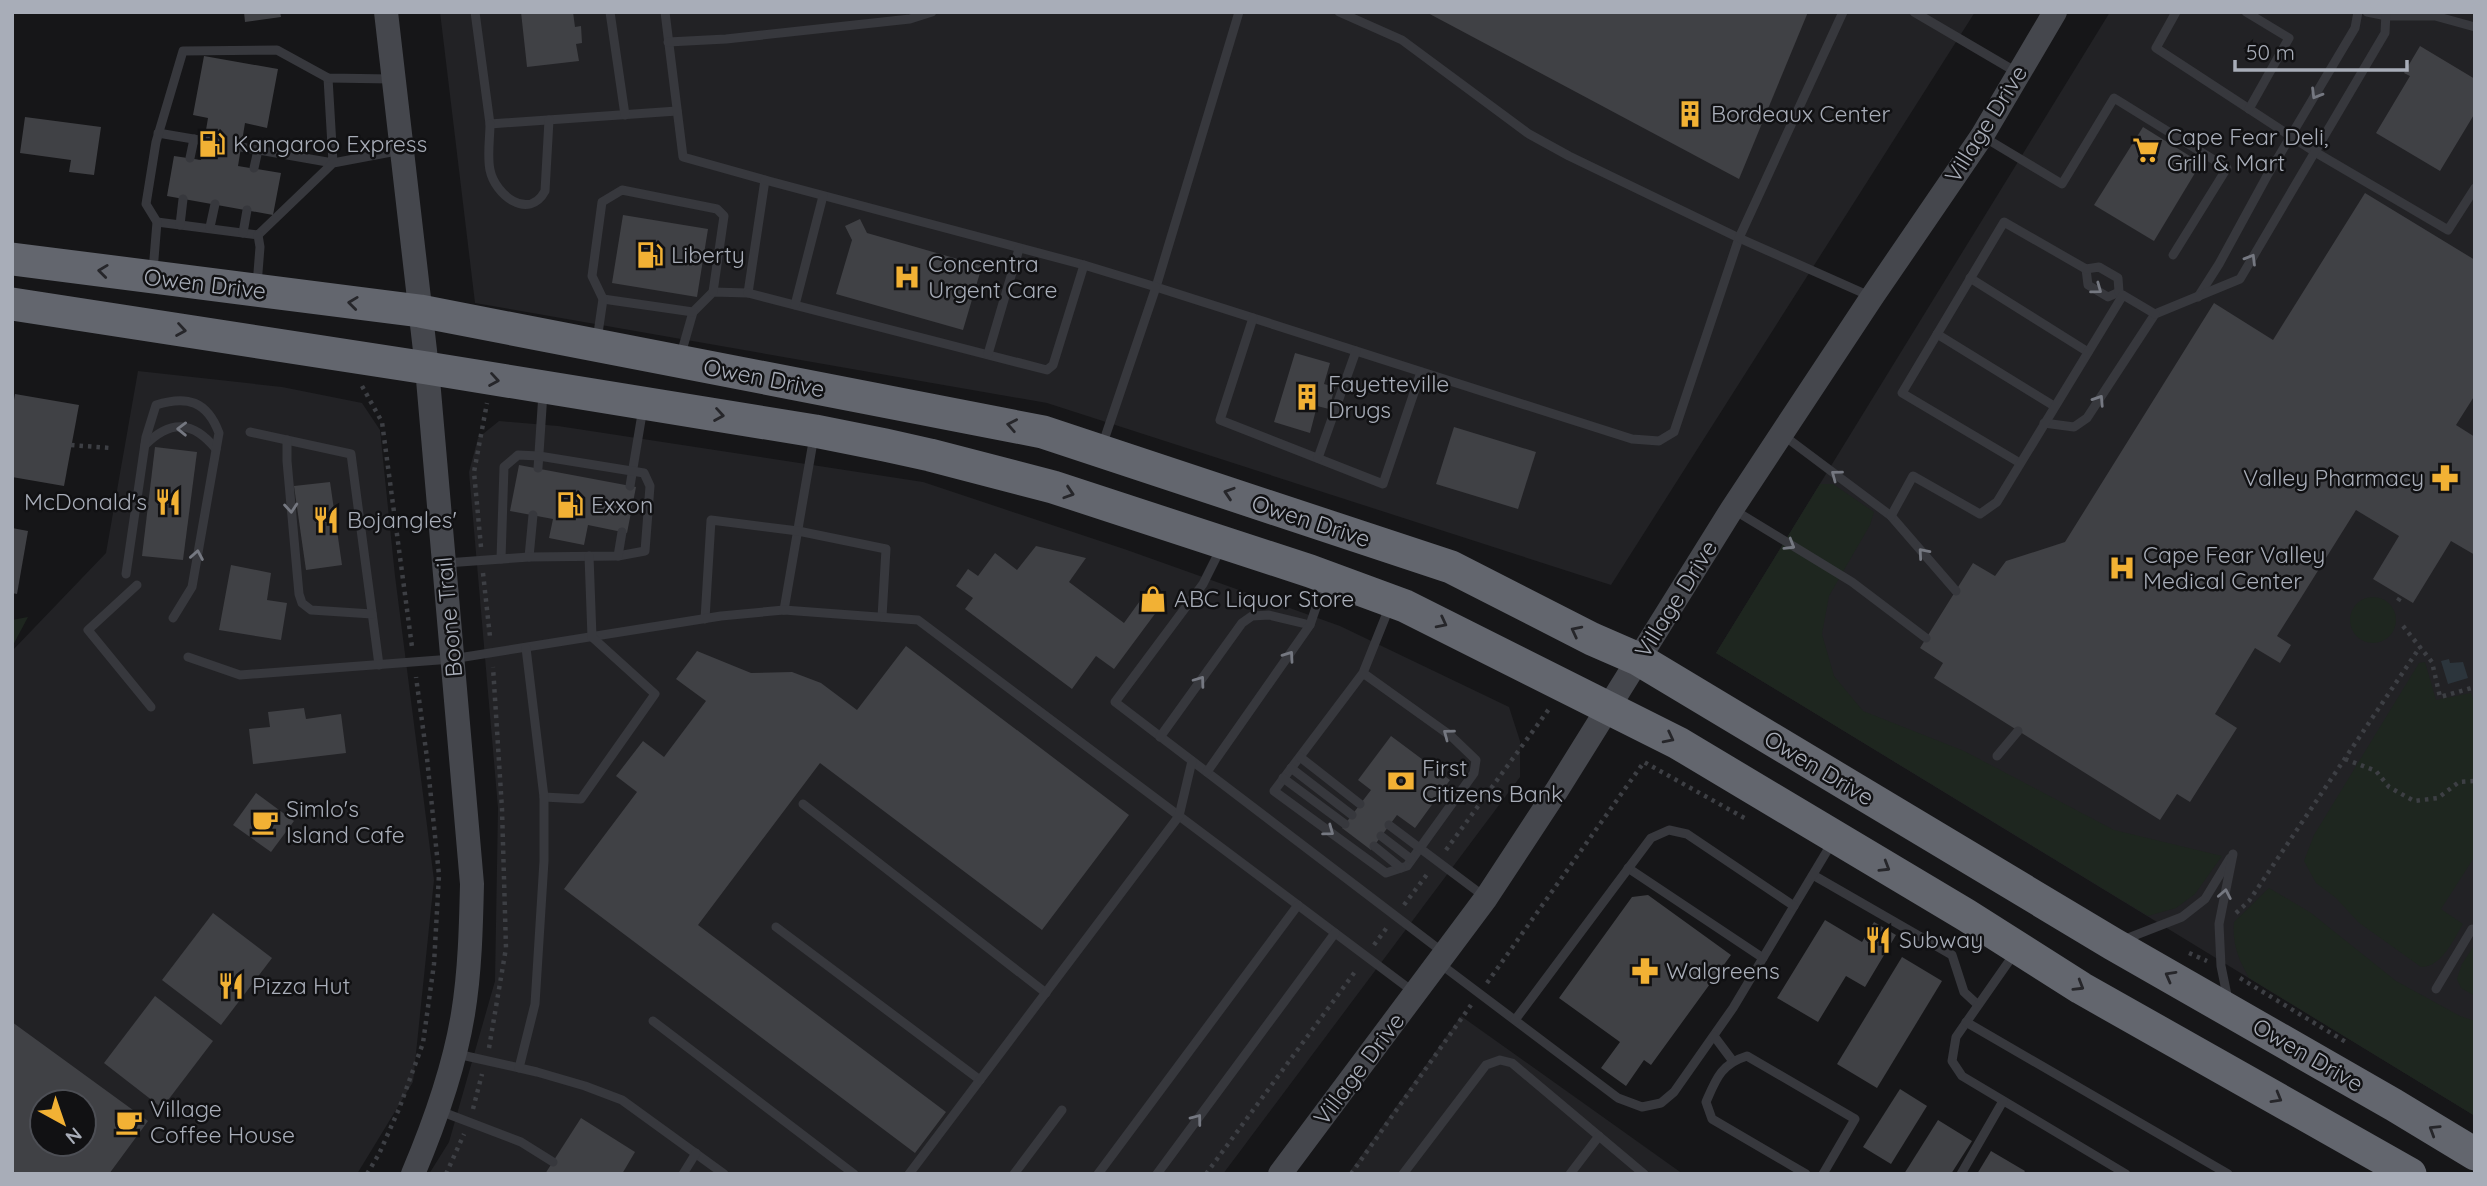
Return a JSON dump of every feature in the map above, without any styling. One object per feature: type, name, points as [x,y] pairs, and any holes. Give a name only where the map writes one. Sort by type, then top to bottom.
[{"type":"highway","name":"Owen Drive","points":[[12,259],[420,312],[1043,432],[1451,567],[1592,639],[1638,659],[2113,944],[2475,1154]]},
{"type":"highway","name":"Owen Drive","points":[[12,304],[644,403],[815,431],[930,454],[1053,487],[1327,577],[1392,601],[1678,743],[2081,988],[2410,1174]]},
{"type":"main road","name":"Boone Trail","points":[[386,12],[427,368],[472,884],[471,952],[455,1054],[438,1111],[413,1174]]},
{"type":"main road","name":"Village Drive","points":[[1280,1174],[1486,898],[1557,790],[1732,509],[1982,136],[2055,12]]},
{"type":"lane","points":[[475,12],[490,124],[489,169],[495,186],[520,204],[529,205],[541,199],[545,191],[549,120]]},
{"type":"lane","points":[[610,12],[625,115]]},
{"type":"lane","points":[[665,12],[683,158],[1084,265],[1632,439],[1659,441],[1674,432],[1739,238],[1843,12]]},
{"type":"lane","points":[[668,43],[910,19],[932,12]]},
{"type":"lane","points":[[1100,451],[1156,287],[1240,12]]},
{"type":"lane","points":[[1339,12],[1402,40],[1529,134],[1569,156],[1739,238],[1872,297]]},
{"type":"lane","points":[[1914,12],[2019,73]]},
{"type":"lane","points":[[1933,23],[1940,12]]},
{"type":"lane","points":[[2176,12],[2155,48],[2315,152],[2448,230],[2475,188]]},
{"type":"lane","points":[[2246,12],[2289,38],[2249,108]]},
{"type":"lane","points":[[2198,297],[2355,28],[2358,12]]},
{"type":"lane","points":[[2367,12],[2435,16],[2475,27]]},
{"type":"lane","points":[[2044,423],[2074,427],[2087,418],[2155,314],[2240,279],[2385,33],[2386,14]]},
{"type":"lane","points":[[152,277],[157,222],[146,204],[158,133],[183,51],[277,50],[328,78],[394,79]]},
{"type":"lane","points":[[258,235],[333,163],[328,78]]},
{"type":"lane","points":[[1982,136],[2062,184],[2114,99],[2227,167],[2173,255]]},
{"type":"lane","points":[[490,124],[677,111]]},
{"type":"lane","points":[[158,133],[205,141]]},
{"type":"lane","points":[[190,158],[194,139]]},
{"type":"lane","points":[[241,147],[333,163],[402,150]]},
{"type":"lane","points":[[254,169],[258,150]]},
{"type":"lane","points":[[748,293],[765,180]]},
{"type":"lane","points":[[596,345],[603,299],[592,276],[602,202],[622,190],[717,209],[724,216],[713,292],[693,312],[678,361]]},
{"type":"lane","points":[[795,305],[823,196]]},
{"type":"lane","points":[[180,225],[183,199]]},
{"type":"lane","points":[[210,227],[215,204]]},
{"type":"lane","points":[[243,233],[247,210]]},
{"type":"lane","points":[[157,222],[258,235]]},
{"type":"lane","points":[[1891,516],[1913,476],[1980,514],[1997,502],[2121,293],[2118,278],[2099,267],[2085,269],[2004,222],[1902,393],[2020,463]]},
{"type":"lane","points":[[256,290],[260,247],[258,235]]},
{"type":"lane","points":[[988,355],[1019,248]]},
{"type":"lane","points":[[713,292],[748,293],[1047,370],[1053,365],[1084,265]]},
{"type":"lane","points":[[2085,269],[2088,285],[2108,296],[2121,293],[2155,314]]},
{"type":"lane","points":[[1970,278],[2088,352]]},
{"type":"lane","points":[[603,299],[693,312]]},
{"type":"lane","points":[[1253,318],[1220,420],[1383,484],[1422,372]]},
{"type":"lane","points":[[1937,334],[2054,405]]},
{"type":"lane","points":[[1318,458],[1356,351]]},
{"type":"lane","points":[[538,468],[544,388]]},
{"type":"lane","points":[[126,574],[145,445],[156,405],[176,399],[200,405],[213,418],[219,433],[192,587],[173,618]]},
{"type":"lane","points":[[630,486],[644,403]]},
{"type":"lane","points":[[145,445],[157,433],[174,427],[190,427],[203,433],[216,449]]},
{"type":"lane","points":[[784,610],[815,431]]},
{"type":"lane","points":[[250,432],[351,454],[379,664]]},
{"type":"lane","points":[[1782,434],[1891,516],[1956,591]]},
{"type":"lane","points":[[287,440],[299,594],[302,603],[311,610],[372,614]]},
{"type":"lane","points":[[444,563],[501,559],[529,557],[618,556],[645,551],[650,486],[644,473],[539,456],[518,456],[504,467],[501,559]]},
{"type":"lane","points":[[1732,509],[1852,582],[1926,638]]},
{"type":"lane","points":[[529,557],[533,515]]},
{"type":"lane","points":[[705,619],[711,520],[798,531],[886,549],[882,617]]},
{"type":"lane","points":[[618,556],[622,532]]},
{"type":"lane","points":[[1224,543],[1203,584],[1115,702],[1396,916],[1479,993],[1618,1098],[1642,1107],[1661,1103],[1674,1092],[1714,1036],[1835,837]]},
{"type":"lane","points":[[544,797],[581,799],[655,694],[592,637],[589,556]]},
{"type":"lane","points":[[1207,772],[1310,625],[1327,577]]},
{"type":"lane","points":[[137,585],[88,630],[151,707]]},
{"type":"lane","points":[[1363,673],[1451,736],[1476,760],[1474,773],[1407,866],[1386,873],[1273,791],[1363,673],[1392,601]]},
{"type":"lane","points":[[188,657],[240,675],[452,659],[705,619],[784,610],[918,620],[1416,994]]},
{"type":"lane","points":[[1160,737],[1242,623],[1252,616],[1269,615],[1310,625]]},
{"type":"lane","points":[[519,1068],[536,1004],[544,861],[544,797],[526,648]]},
{"type":"lane","points":[[1997,756],[2018,731]]},
{"type":"lane","points":[[1300,757],[1360,804]]},
{"type":"lane","points":[[909,1174],[1179,816],[1192,761]]},
{"type":"lane","points":[[1292,768],[1352,815]]},
{"type":"lane","points":[[1283,778],[1345,824]]},
{"type":"lane","points":[[803,804],[1046,993]]},
{"type":"lane","points":[[1389,825],[1486,898]]},
{"type":"lane","points":[[1515,1020],[1651,838],[1669,830],[1688,834],[1794,906]]},
{"type":"lane","points":[[1381,836],[1411,859]]},
{"type":"lane","points":[[1374,846],[1401,868]]},
{"type":"lane","points":[[2113,944],[2182,917],[2204,899],[2233,854],[2219,924],[2221,966],[2229,1010]]},
{"type":"lane","points":[[1629,868],[1763,958]]},
{"type":"lane","points":[[1813,875],[1952,955],[1964,992],[1978,1005]]},
{"type":"lane","points":[[1098,1174],[1298,905]]},
{"type":"lane","points":[[776,927],[980,1080]]},
{"type":"lane","points":[[2436,989],[2472,929]]},
{"type":"lane","points":[[1157,1174],[1335,933]]},
{"type":"lane","points":[[2018,948],[1956,1037],[1952,1060],[1962,1076],[2114,1171],[2126,1174]]},
{"type":"lane","points":[[653,1021],[854,1174]]},
{"type":"lane","points":[[1966,1021],[2228,1174]]},
{"type":"lane","points":[[1714,1036],[1732,1060]]},
{"type":"lane","points":[[455,1054],[585,1086],[622,1100],[724,1174]]},
{"type":"lane","points":[[1806,1174],[1712,1119],[1706,1102],[1718,1075],[1732,1060],[1747,1056],[1855,1119],[1823,1174]]},
{"type":"lane","points":[[1403,1174],[1486,1065],[1500,1060],[1513,1063],[1644,1174]]},
{"type":"lane","points":[[1961,1174],[2003,1101]]},
{"type":"lane","points":[[1014,1174],[1062,1110]]},
{"type":"lane","points":[[438,1111],[521,1142],[553,1162]]},
{"type":"lane","points":[[1570,1174],[1599,1136]]},
{"type":"lane","points":[[683,1174],[696,1153]]},
{"type":"path","points":[[356,375],[382,422],[428,758],[439,875],[434,964],[424,1044],[400,1109],[367,1174]]},
{"type":"path","points":[[71,445],[110,448]]},
{"type":"path","points":[[2403,626],[2432,662],[2440,697],[2475,687]]},
{"type":"path","points":[[2228,921],[2249,901],[2420,648]]},
{"type":"path","points":[[1206,1174],[1551,709],[1539,703]]},
{"type":"path","points":[[2345,759],[2376,771],[2389,787],[2413,800],[2438,798],[2459,782],[2475,781]]},
{"type":"path","points":[[1351,1174],[1644,762]]},
{"type":"path","points":[[2239,970],[2244,980]]},
{"type":"shaded area","name":"Bordeaux Center","points":[[440,12],[1975,12],[1611,585],[1047,403],[475,303]]},
{"type":"shaded area","name":"Cape Fear Valley Medical Center","points":[[2110,12],[2475,12],[2475,1116],[1716,653]]},
{"type":"shaded area","points":[[138,371],[282,387],[362,403],[380,430],[395,576],[434,880],[413,1082],[357,1174],[12,1174],[12,651],[106,553]]},
{"type":"shaded area","points":[[499,421],[558,426],[923,482],[1127,550],[1340,626],[1509,707],[1520,741],[1520,777],[1223,1174],[429,1174],[449,1142],[495,981],[498,808],[469,472],[478,438]]},
{"type":"shaded area","points":[[1820,484],[1833,484],[1874,512],[1870,525],[1829,596],[1822,634],[1834,676],[1863,711],[1964,751],[2114,830],[2222,856],[2195,894],[2176,908],[2148,916],[1716,653]]},
{"type":"shaded area","points":[[2373,597],[2390,603],[2396,620],[2390,637],[2373,643],[2356,637],[2350,620],[2356,603]]},
{"type":"shaded area","points":[[28,617],[12,647],[12,620]]},
{"type":"shaded area","points":[[2449,659],[2450,663],[2463,662],[2468,678],[2448,684],[2441,661]]},
{"type":"shaded area","points":[[2425,662],[2436,700],[2471,693],[2475,705],[2475,856],[2441,909],[2463,924],[2441,958],[2421,967],[2358,922],[2336,898],[2316,883],[2304,861],[2314,835],[2419,663]]},
{"type":"shaded area","points":[[2269,888],[2311,913],[2396,981],[2460,1016],[2475,1021],[2475,1116],[2249,978],[2237,951],[2234,922]]},
{"type":"shaded area","points":[[2475,944],[2475,996],[2461,988],[2457,979],[2462,964]]},
{"type":"shaded area","points":[[1461,1016],[1683,1174],[1348,1174]]},
{"type":"building","points":[[244,12],[280,12],[281,17],[245,22]]},
{"type":"building","points":[[521,12],[573,12],[575,27],[581,26],[582,43],[576,44],[579,61],[527,67]]},
{"type":"building","name":"Bordeaux Center","points":[[1426,12],[1808,12],[1739,179]]},
{"type":"building","points":[[2420,46],[2475,79],[2475,113],[2440,171],[2376,133],[2410,76],[2404,73]]},
{"type":"building","points":[[204,56],[278,69],[267,128],[245,123],[238,166],[281,173],[273,215],[167,196],[174,156],[201,160],[208,118],[193,115]]},
{"type":"building","points":[[25,117],[101,127],[94,175],[69,172],[71,160],[20,153]]},
{"type":"building","points":[[2143,127],[2201,163],[2154,241],[2094,205]]},
{"type":"building","points":[[2365,193],[2475,260],[2475,395],[2456,425],[2475,437],[2475,555],[2451,541],[2413,603],[2373,579],[2399,536],[2356,510],[2277,636],[2291,645],[2280,663],[2255,648],[2215,714],[2237,728],[2190,802],[2177,794],[2160,820],[1934,678],[1943,663],[1920,648],[1973,563],[1995,576],[2006,561],[2065,542],[2214,303],[2273,340]]},
{"type":"building","points":[[623,215],[708,229],[697,297],[612,283]]},
{"type":"building","points":[[860,219],[867,233],[982,266],[963,330],[836,294],[852,240],[845,226]]},
{"type":"building","name":"Fayetteville Drugs","points":[[1295,353],[1330,363],[1324,384],[1335,387],[1329,409],[1317,406],[1310,433],[1274,422]]},
{"type":"building","points":[[15,394],[79,405],[64,486],[12,477],[12,412]]},
{"type":"building","points":[[1454,427],[1536,452],[1518,509],[1436,484]]},
{"type":"building","points":[[155,447],[197,452],[183,560],[142,556]]},
{"type":"building","points":[[519,465],[636,487],[627,533],[588,525],[584,545],[549,538],[553,519],[510,511]]},
{"type":"building","points":[[330,482],[342,565],[306,570],[294,486]]},
{"type":"building","points":[[12,528],[28,531],[17,594],[12,593]]},
{"type":"building","points":[[1036,546],[1086,558],[1069,582],[1124,623],[1150,587],[1166,599],[1114,669],[1096,656],[1072,689],[965,609],[973,598],[956,586],[968,569],[978,576],[995,553],[1017,570]]},
{"type":"building","points":[[231,565],[271,573],[267,600],[287,603],[281,640],[219,630]]},
{"type":"building","points":[[906,646],[1129,815],[1042,930],[820,763],[698,925],[946,1112],[915,1153],[564,889],[637,792],[616,776],[643,741],[664,757],[706,701],[676,679],[697,651],[751,673],[792,672],[821,683],[857,710]]},
{"type":"building","points":[[304,708],[306,719],[341,714],[346,753],[253,764],[249,729],[270,727],[268,712]]},
{"type":"building","points":[[1391,736],[1450,780],[1415,828],[1397,815],[1371,850],[1342,828],[1371,790],[1358,780]]},
{"type":"building","points":[[256,793],[294,821],[271,852],[233,825]]},
{"type":"building","name":"Walgreens","points":[[1648,895],[1731,955],[1651,1065],[1644,1060],[1626,1086],[1601,1068],[1620,1042],[1559,998],[1632,897]]},
{"type":"building","points":[[213,913],[272,958],[221,1025],[162,980]]},
{"type":"building","points":[[1825,920],[1862,942],[1874,922],[1896,935],[1865,987],[1846,976],[1818,1022],[1777,998]]},
{"type":"building","points":[[1902,957],[1942,981],[1877,1088],[1837,1064]]},
{"type":"building","points":[[155,996],[213,1041],[162,1108],[104,1063]]},
{"type":"building","points":[[12,1022],[148,1121],[109,1174],[12,1174]]},
{"type":"building","points":[[1900,1089],[1927,1106],[1891,1164],[1863,1147]]},
{"type":"building","points":[[581,1118],[635,1152],[622,1174],[545,1174]]},
{"type":"building","points":[[1938,1120],[1972,1141],[1951,1174],[1904,1174]]},
{"type":"building","points":[[1991,1151],[2025,1171],[2023,1174],[1977,1174]]},
{"type":"place","name":"Bordeaux Center","points":[[1690,114]]},
{"type":"place","name":"Kangaroo Express","points":[[212,144]]},
{"type":"place","name":"Cape Fear Deli, Grill & Mart","points":[[2146,150]]},
{"type":"place","name":"Liberty","points":[[650,255]]},
{"type":"place","name":"Concentra Urgent Care","points":[[907,277]]},
{"type":"place","name":"Fayetteville Drugs","points":[[1307,397]]},
{"type":"place","name":"Valley Pharmacy","points":[[2445,478]]},
{"type":"place","name":"McDonald's","points":[[168,502]]},
{"type":"place","name":"Exxon","points":[[570,505]]},
{"type":"place","name":"Bojangles'","points":[[326,520]]},
{"type":"place","name":"Cape Fear Valley Medical Center","points":[[2122,568]]},
{"type":"place","name":"ABC Liquor Store","points":[[1153,599]]},
{"type":"place","name":"First Citizens Bank","points":[[1401,781]]},
{"type":"place","name":"Simlo's Island Cafe","points":[[265,822]]},
{"type":"place","name":"Subway","points":[[1878,940]]},
{"type":"place","name":"Walgreens","points":[[1645,971]]},
{"type":"place","name":"Pizza Hut","points":[[231,986]]},
{"type":"place","name":"Village Coffee House","points":[[129,1122]]}]
